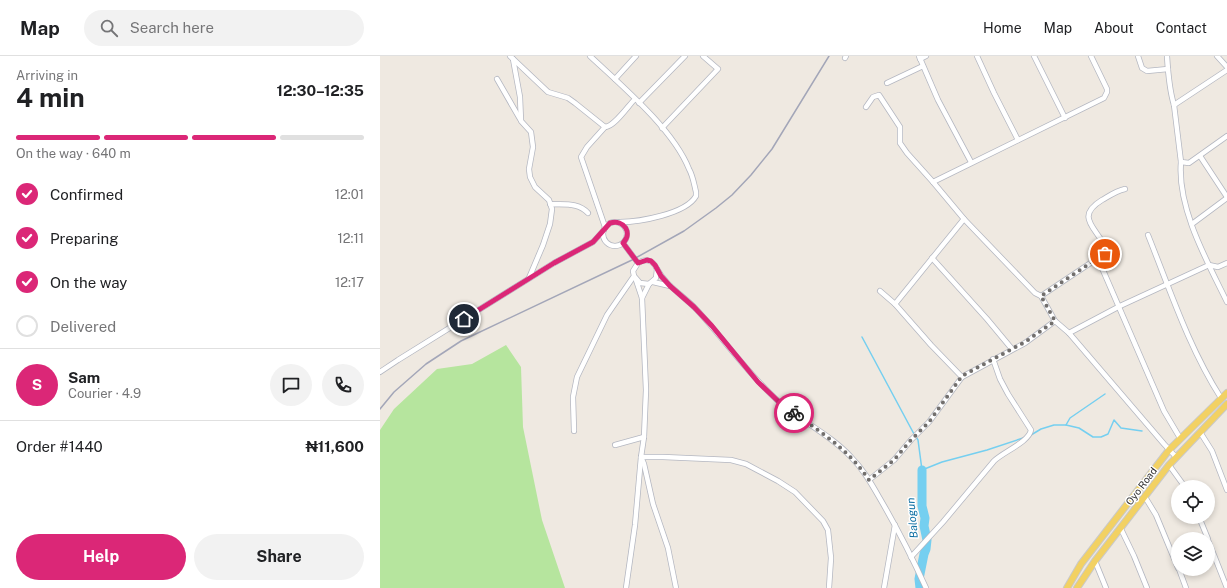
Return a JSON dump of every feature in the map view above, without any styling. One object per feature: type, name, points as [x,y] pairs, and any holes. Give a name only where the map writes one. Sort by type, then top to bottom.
[{"type":"main road","name":"Oyo Road","points":[[1067,588],[1081,564],[1169,450],[1227,393]]},
{"type":"main road","name":"Oyo Road","points":[[1077,588],[1169,465],[1227,404]]},
{"type":"street","points":[[380,372],[529,279],[593,242],[604,229],[613,222],[636,222],[652,219],[690,204],[696,196],[689,167],[671,138],[639,103],[590,56]]},
{"type":"street","points":[[615,79],[636,56]]},
{"type":"street","points":[[639,103],[685,56]]},
{"type":"street","points":[[662,128],[718,69],[703,56]]},
{"type":"street","points":[[926,56],[920,57],[923,66],[938,100],[971,162]]},
{"type":"street","points":[[977,56],[1018,140]]},
{"type":"street","points":[[1034,56],[1065,118]]},
{"type":"street","points":[[933,182],[971,162],[1097,102],[1106,95],[1107,89],[1091,56]]},
{"type":"street","points":[[1138,56],[1142,68],[1147,71],[1167,69]]},
{"type":"street","points":[[1167,56],[1167,69],[1171,96],[1174,105],[1181,162],[1180,173],[1182,188],[1192,224],[1209,266],[1227,302]]},
{"type":"street","points":[[1174,105],[1227,68],[1217,56]]},
{"type":"street","points":[[511,58],[520,97],[521,121]]},
{"type":"street","points":[[511,58],[548,92],[568,98],[605,127]]},
{"type":"street","points":[[887,83],[923,66]]},
{"type":"street","points":[[497,80],[521,121],[531,132],[533,147],[528,169],[535,187],[549,200],[552,209],[550,224],[544,245],[529,279]]},
{"type":"street","points":[[866,107],[874,97],[879,95],[900,127],[900,143],[906,153],[964,219],[1035,293],[1041,296],[1055,321],[1069,333],[1176,457]]},
{"type":"street","points":[[606,242],[603,236],[604,229],[581,156],[586,147],[605,127],[614,122],[635,99]]},
{"type":"street","points":[[1181,162],[1189,163],[1227,136]]},
{"type":"street","points":[[1192,224],[1227,197],[1200,156]]},
{"type":"street","points":[[1041,296],[1092,262],[1104,259],[1105,247],[1088,220],[1089,214],[1097,203],[1124,189]]},
{"type":"street","points":[[550,204],[575,205],[583,207],[588,212]]},
{"type":"street","points":[[895,304],[964,219]]},
{"type":"street","points":[[593,242],[606,242],[614,246],[623,243],[627,238],[627,232],[625,226],[620,222]]},
{"type":"street","points":[[627,232],[636,222]]},
{"type":"street","points":[[1148,235],[1167,285],[1204,370],[1221,398]]},
{"type":"street","points":[[623,243],[638,263]]},
{"type":"street","points":[[932,258],[1012,349]]},
{"type":"street","points":[[626,588],[635,525],[644,437],[646,390],[642,298],[633,271],[638,263],[647,260],[651,261],[670,286],[694,307],[712,326],[758,382],[778,401],[842,448],[852,458],[869,480],[895,524],[926,588]]},
{"type":"street","points":[[1099,261],[1120,306],[1164,411],[1180,438]]},
{"type":"street","points":[[1069,333],[1120,306],[1209,266],[1218,267],[1227,263]]},
{"type":"street","points":[[642,298],[658,273],[657,269]]},
{"type":"street","points":[[635,278],[644,284],[651,283],[670,286]]},
{"type":"street","points":[[574,430],[574,397],[577,377],[607,315],[635,278]]},
{"type":"street","points":[[880,291],[895,304],[931,345],[962,376]]},
{"type":"street","points":[[869,480],[894,460],[929,422],[962,376],[1025,342],[1055,321]]},
{"type":"street","points":[[911,557],[994,461],[1028,436],[1031,430],[1008,394],[1000,379],[993,359]]},
{"type":"street","points":[[1200,432],[1212,451],[1227,490]]},
{"type":"street","points":[[615,446],[644,437]]},
{"type":"street","points":[[641,457],[646,471],[653,504],[668,548],[676,588]]},
{"type":"street","points":[[641,457],[684,457],[731,460],[746,464],[795,492],[823,521],[828,530],[831,558],[829,588]]},
{"type":"street","points":[[1169,465],[1180,480]]},
{"type":"street","points":[[1145,497],[1156,515],[1171,551]]},
{"type":"street","points":[[884,588],[895,524]]},
{"type":"street","points":[[1121,529],[1147,588]]},
{"type":"street","points":[[1215,557],[1227,588]]},
{"type":"street","points":[[1096,561],[1106,588]]},
{"type":"street","points":[[1181,576],[1186,588]]},
{"type":"green space","points":[[506,345],[521,367],[523,427],[542,520],[565,588],[380,588],[380,430],[394,409],[437,369],[472,364]]},
{"type":"waterway","points":[[862,337],[914,434]]},
{"type":"waterway","points":[[1066,425],[1070,418],[1105,394]]},
{"type":"waterway","points":[[1031,435],[1041,429],[1054,425],[1066,425],[1079,428],[1093,437],[1101,437],[1108,434],[1114,420],[1121,428],[1142,431]]},
{"type":"waterway","points":[[916,437],[918,440],[922,470],[942,462],[987,450],[1023,438]]},
{"type":"waterway","name":"Balogun","points":[[920,588],[919,579],[927,540],[924,526],[925,518],[922,506],[922,470]]},
{"type":"railway","points":[[380,409],[394,392],[426,364],[461,341],[632,260],[684,231],[716,208],[732,195],[751,175],[772,149],[829,56]]},
{"type":"way so far","points":[[794,413],[842,448],[869,480],[894,460],[929,422],[962,376],[1025,342],[1055,321],[1041,296],[1092,262],[1104,259],[1105,254]]},
{"type":"route","points":[[464,319],[554,263],[593,242],[610,223],[620,222],[625,226],[628,235],[626,241],[623,243],[638,263],[642,260],[651,261],[670,286],[694,307],[712,326],[758,382],[778,401],[794,413]]}]
